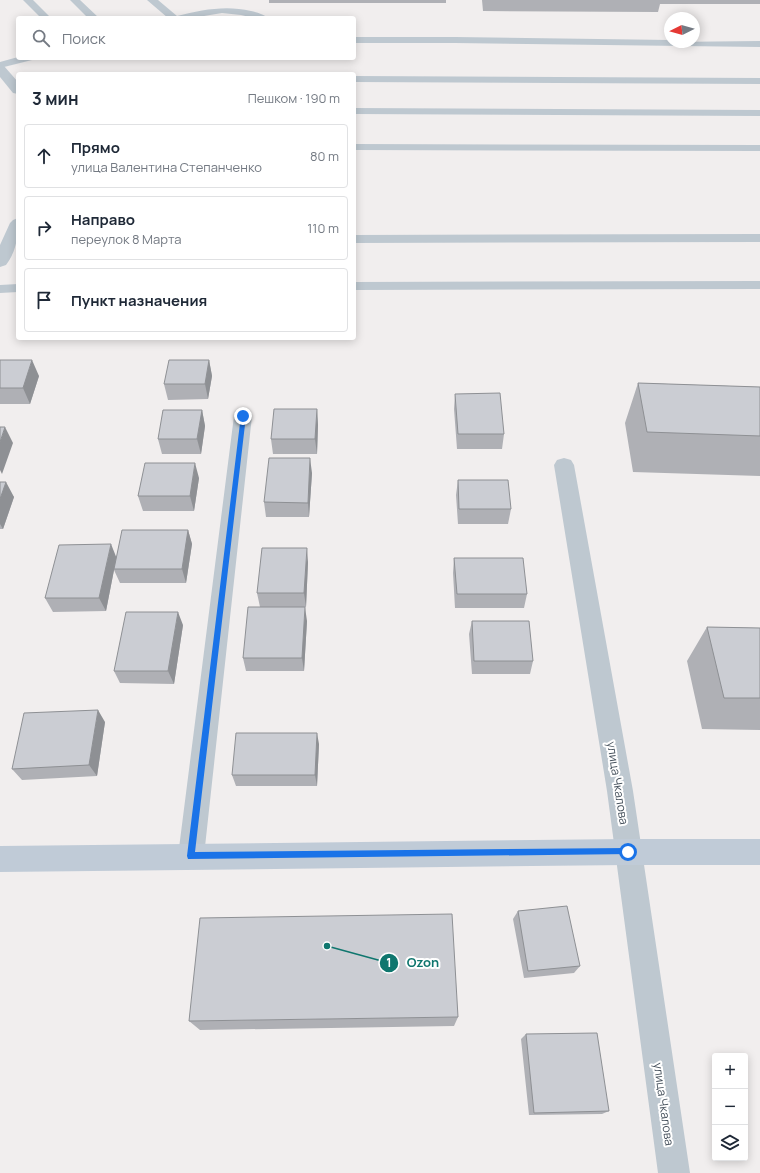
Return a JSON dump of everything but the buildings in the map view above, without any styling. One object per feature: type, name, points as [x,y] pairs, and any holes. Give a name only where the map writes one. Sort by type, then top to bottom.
[{"type":"street","points":[[0,69],[15,84]]},
{"type":"street","points":[[6,249],[16,227]]},
{"type":"street","points":[[191,856],[243,416]]},
{"type":"street","name":"улица Чкалова","points":[[564,465],[620,791],[674,1173]]},
{"type":"street","points":[[0,859],[191,856],[760,852]]},
{"type":"lane","points":[[28,0],[44,16]]},
{"type":"lane","points":[[75,0],[92,16]]},
{"type":"lane","points":[[152,0],[172,16]]},
{"type":"lane","points":[[188,16],[209,11],[248,9],[260,16]]},
{"type":"lane","points":[[356,40],[440,39],[646,44],[760,44]]},
{"type":"lane","points":[[0,65],[20,60]]},
{"type":"lane","points":[[356,79],[760,81]]},
{"type":"lane","points":[[356,111],[760,113]]},
{"type":"lane","points":[[356,147],[760,148]]},
{"type":"lane","points":[[356,239],[760,238]]},
{"type":"lane","points":[[356,286],[760,285]]},
{"type":"lane","points":[[0,289],[16,288]]},
{"type":"place","name":"Ozon","points":[[327,946]]},
{"type":"route","points":[[243,416],[191,856],[628,852]]}]
